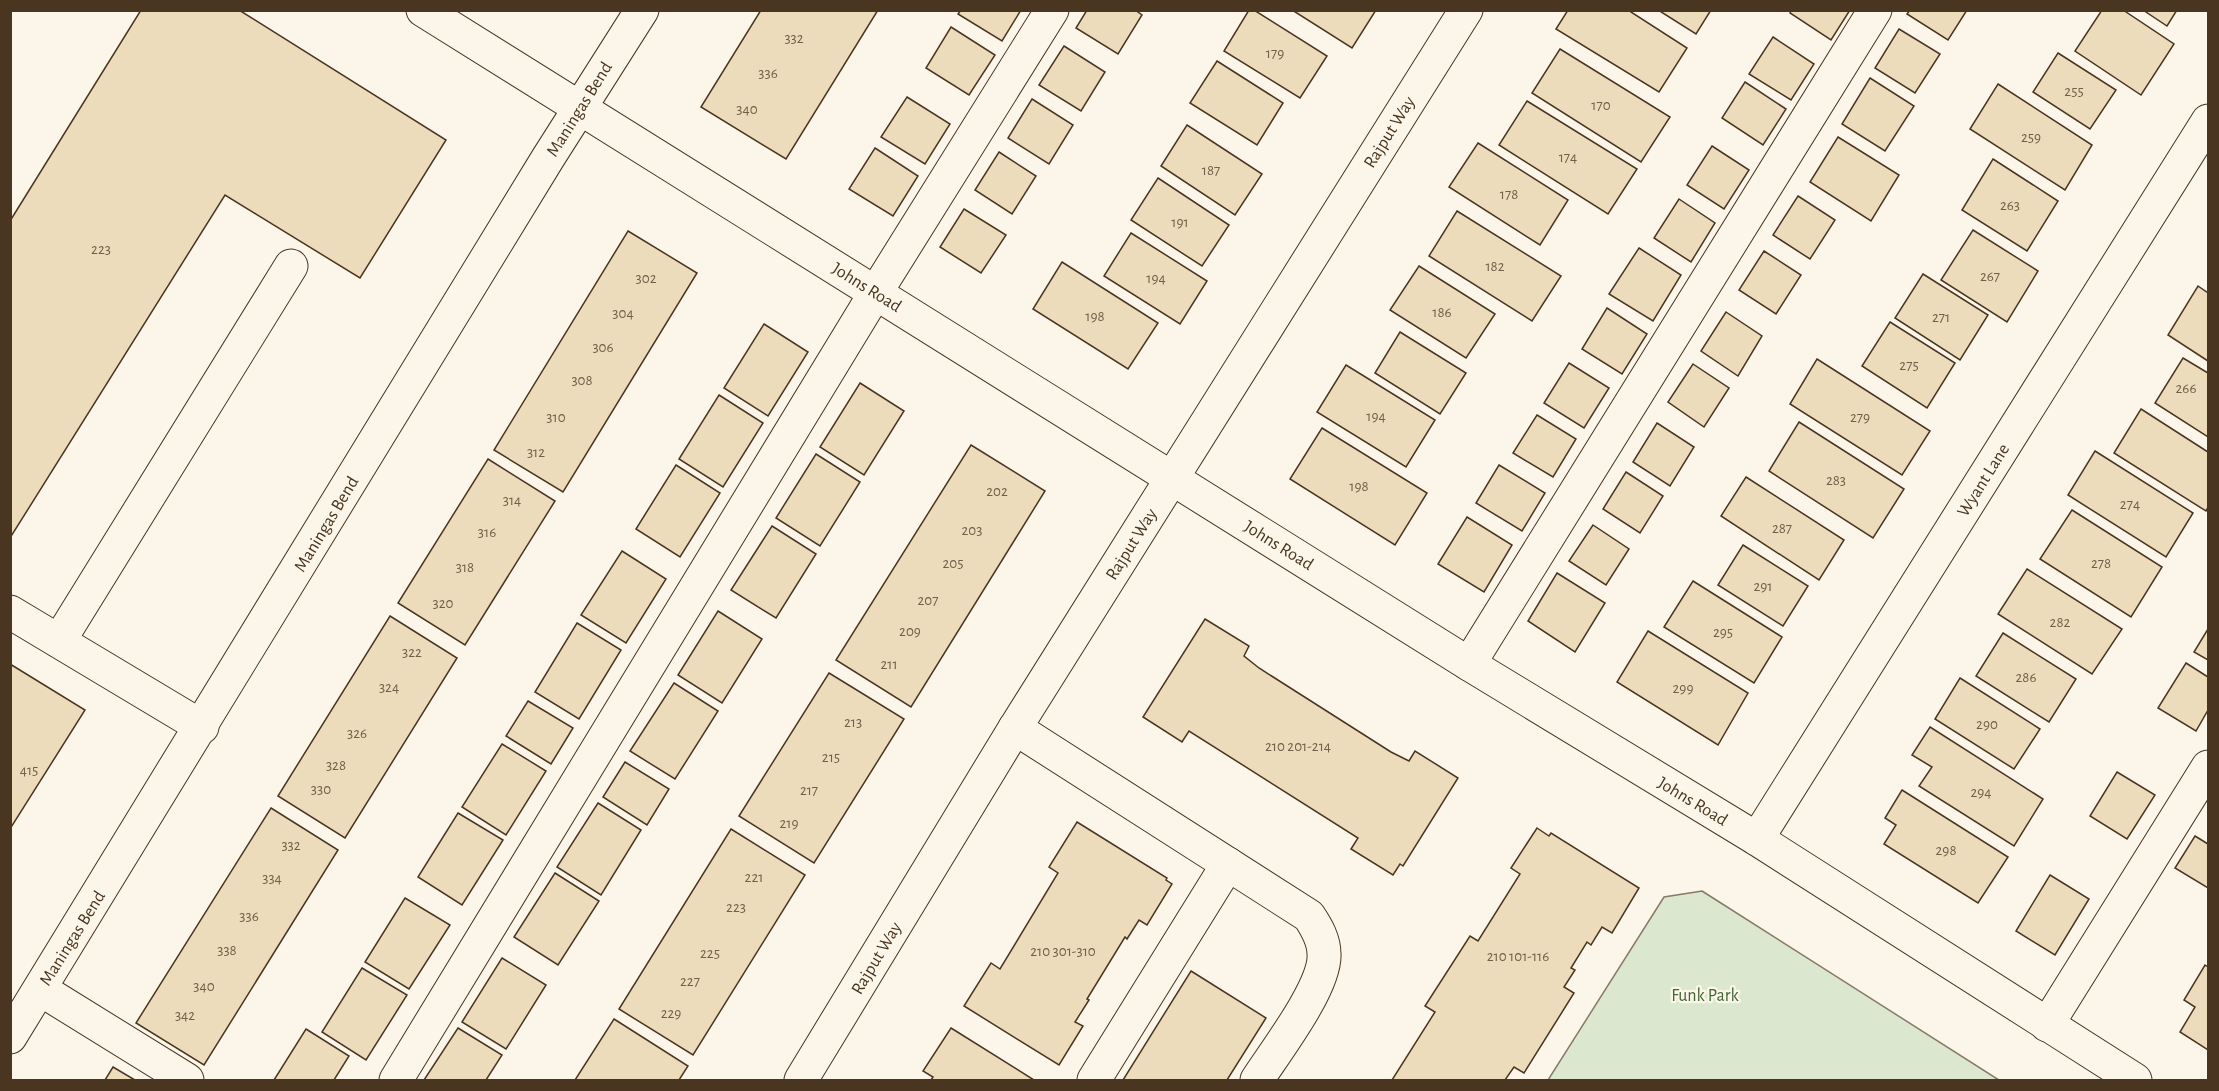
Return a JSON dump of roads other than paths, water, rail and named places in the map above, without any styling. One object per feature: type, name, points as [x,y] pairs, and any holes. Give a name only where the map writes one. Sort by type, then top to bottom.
[{"type":"street","name":"Johns Road","points":[[423,10],[579,110],[876,292],[1469,664],[1757,839],[2135,1080]]},
{"type":"street","name":"Maningas Bend","points":[[10,1037],[642,10]]},
{"type":"street","points":[[396,1080],[876,292],[1052,10]]},
{"type":"street","name":"Rajput Way","points":[[801,1080],[1015,728],[1466,10]]},
{"type":"street","points":[[1469,664],[1875,10]]},
{"type":"street","name":"Wyant Lane","points":[[1757,839],[2208,121]]},
{"type":"street","points":[[58,641],[291,266]]},
{"type":"street","points":[[10,612],[202,727]]},
{"type":"street","points":[[1015,728],[1309,916],[1320,933],[1324,956],[1317,985],[1257,1080]]},
{"type":"street","points":[[2047,1025],[2208,767]]},
{"type":"street","points":[[1094,1080],[1228,864]]},
{"type":"street","points":[[40,989],[187,1080]]},
{"type":"park label","name":"Funk Park","points":[[1705,995]]}]
